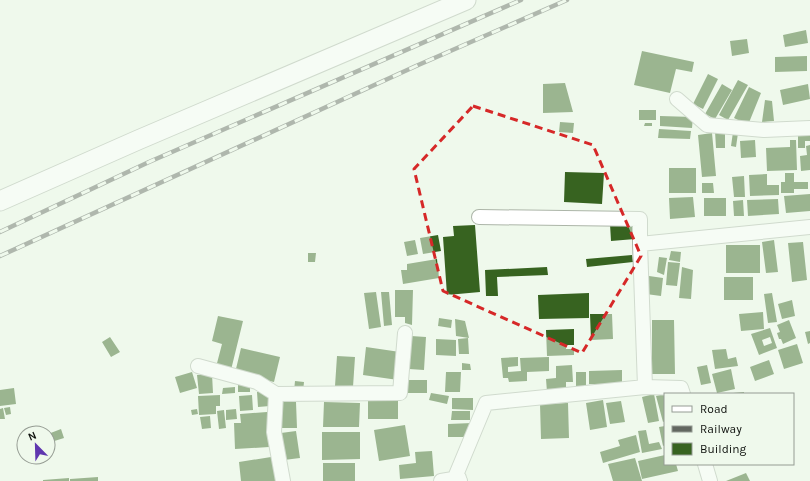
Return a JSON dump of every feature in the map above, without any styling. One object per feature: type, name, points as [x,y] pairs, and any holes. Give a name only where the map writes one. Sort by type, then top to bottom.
[{"type":"street","points":[[0,201],[138,140],[466,0]]},
{"type":"street","points":[[677,99],[707,125],[764,130],[810,128]]},
{"type":"street","points":[[479,217],[640,219],[646,387]]},
{"type":"street","points":[[640,244],[810,227]]},
{"type":"street","points":[[198,366],[257,382],[276,394],[400,392],[405,333]]},
{"type":"street","points":[[460,480],[456,475],[486,403],[646,387],[681,388],[683,393]]},
{"type":"street","points":[[276,394],[274,432],[283,481]]},
{"type":"street","points":[[705,465],[706,480]]},
{"type":"street","points":[[441,481],[460,480]]},
{"type":"highlighted area","points":[[473,106],[593,145],[641,256],[582,353],[443,291],[414,169]]},
{"type":"building","points":[[806,30],[808,43],[785,47],[783,35]]},
{"type":"building","points":[[747,39],[749,53],[732,56],[730,41]]},
{"type":"building","points":[[642,51],[694,62],[692,72],[676,69],[670,93],[634,85]]},
{"type":"building","points":[[807,56],[807,71],[775,72],[775,57]]},
{"type":"building","points":[[708,74],[718,79],[703,109],[693,104]]},
{"type":"building","points":[[738,80],[748,85],[728,120],[719,115]]},
{"type":"building","points":[[565,83],[573,112],[543,113],[543,84]]},
{"type":"building","points":[[722,84],[732,90],[715,119],[705,114]]},
{"type":"building","points":[[808,84],[810,99],[783,105],[780,90]]},
{"type":"building","points":[[749,87],[761,93],[748,125],[734,118]]},
{"type":"building","points":[[765,100],[772,101],[774,121],[762,122]]},
{"type":"building","points":[[639,110],[656,110],[656,120],[639,120]]},
{"type":"building","points":[[660,116],[693,117],[692,128],[660,126]]},
{"type":"building","points":[[560,122],[574,123],[573,133],[559,132]]},
{"type":"building","points":[[645,123],[652,123],[652,126],[644,126]]},
{"type":"building","points":[[659,129],[691,131],[690,139],[658,138]]},
{"type":"building","points":[[725,130],[725,148],[716,148],[715,131]]},
{"type":"building","points":[[733,132],[738,133],[736,147],[731,146]]},
{"type":"building","points":[[798,132],[810,132],[810,141],[805,141],[805,148],[798,148]]},
{"type":"building","points":[[712,133],[716,176],[702,177],[698,135]]},
{"type":"building","points":[[755,140],[756,157],[741,158],[740,141]]},
{"type":"building","points":[[790,140],[796,140],[797,170],[767,171],[766,148],[790,147]]},
{"type":"building","points":[[810,145],[810,170],[801,171],[800,156],[807,155],[806,146]]},
{"type":"building","points":[[669,168],[696,168],[696,193],[669,193]]},
{"type":"building","points":[[565,172],[604,173],[602,204],[564,202]]},
{"type":"building","points":[[785,173],[794,173],[794,182],[808,182],[808,189],[794,189],[794,193],[781,193],[781,182],[785,182]]},
{"type":"building","points":[[767,174],[767,185],[779,185],[779,195],[750,196],[749,175]]},
{"type":"building","points":[[744,176],[745,197],[734,197],[732,177]]},
{"type":"building","points":[[702,183],[713,183],[714,193],[702,193]]},
{"type":"building","points":[[810,194],[810,211],[786,213],[784,196]]},
{"type":"building","points":[[693,197],[695,217],[670,219],[669,198]]},
{"type":"building","points":[[704,198],[726,198],[726,216],[704,216]]},
{"type":"building","points":[[778,199],[779,214],[748,216],[747,200]]},
{"type":"building","points":[[743,200],[744,216],[734,216],[733,201]]},
{"type":"building","points":[[634,223],[635,239],[611,241],[610,224]]},
{"type":"building","points":[[475,225],[480,292],[447,295],[443,237],[454,236],[453,226]]},
{"type":"building","points":[[438,235],[441,251],[423,254],[420,238]]},
{"type":"building","points":[[415,240],[418,254],[407,256],[404,242]]},
{"type":"building","points":[[774,240],[778,272],[766,273],[762,242]]},
{"type":"building","points":[[803,242],[807,280],[792,282],[788,243]]},
{"type":"building","points":[[726,245],[760,245],[760,273],[726,273]]},
{"type":"building","points":[[671,251],[681,252],[680,262],[669,260]]},
{"type":"building","points":[[308,253],[316,253],[315,262],[308,262]]},
{"type":"building","points":[[632,255],[633,262],[587,267],[586,259]]},
{"type":"building","points":[[659,257],[667,258],[664,275],[657,272]]},
{"type":"building","points":[[437,259],[439,278],[403,284],[401,270],[407,270],[407,264]]},
{"type":"building","points":[[668,262],[680,263],[677,286],[666,285]]},
{"type":"building","points":[[547,267],[548,275],[497,277],[498,296],[486,296],[485,270]]},
{"type":"building","points":[[682,267],[693,270],[691,299],[679,298]]},
{"type":"building","points":[[649,276],[663,278],[661,296],[646,294]]},
{"type":"building","points":[[724,277],[753,277],[753,300],[724,300]]},
{"type":"building","points":[[395,290],[413,290],[412,325],[405,323],[405,317],[395,317]]},
{"type":"building","points":[[376,292],[381,327],[369,329],[364,293]]},
{"type":"building","points":[[381,292],[389,292],[392,325],[384,326]]},
{"type":"building","points":[[589,293],[589,318],[539,319],[538,295]]},
{"type":"building","points":[[772,293],[777,322],[768,323],[764,294]]},
{"type":"building","points":[[792,300],[795,316],[782,319],[778,304]]},
{"type":"building","points":[[763,312],[764,329],[741,331],[739,314]]},
{"type":"building","points":[[590,314],[612,314],[613,339],[591,340]]},
{"type":"building","points":[[218,316],[243,321],[231,370],[216,367],[222,344],[212,341]]},
{"type":"building","points":[[439,318],[452,320],[451,328],[438,326]]},
{"type":"building","points":[[455,319],[465,321],[469,338],[456,336]]},
{"type":"building","points":[[652,320],[674,320],[675,374],[652,374]]},
{"type":"building","points":[[789,320],[796,338],[783,344],[777,333],[780,332],[777,325]]},
{"type":"building","points":[[770,328],[777,348],[759,355],[751,334]],"holes":[[[770,337],[772,343],[764,346],[762,340]]]},
{"type":"building","points":[[574,329],[574,345],[566,345],[566,349],[574,349],[574,355],[547,356],[546,330]]},
{"type":"building","points":[[810,331],[810,343],[808,344],[805,332]]},
{"type":"building","points":[[411,336],[426,337],[424,370],[409,369]]},
{"type":"building","points":[[110,337],[120,352],[111,357],[102,342]]},
{"type":"building","points":[[468,338],[469,354],[459,354],[458,339]]},
{"type":"building","points":[[436,339],[456,340],[456,356],[436,355]]},
{"type":"building","points":[[797,344],[803,363],[784,369],[778,350]]},
{"type":"building","points":[[366,347],[400,352],[398,380],[363,375]]},
{"type":"building","points":[[241,348],[280,357],[274,382],[235,373]]},
{"type":"building","points":[[726,349],[728,359],[736,357],[738,366],[715,369],[712,350]]},
{"type":"building","points":[[337,356],[355,357],[353,387],[335,386]]},
{"type":"building","points":[[518,357],[518,366],[508,367],[508,372],[521,371],[520,358],[549,357],[549,371],[527,372],[527,381],[509,382],[508,378],[503,378],[501,358]]},
{"type":"building","points":[[769,360],[774,374],[755,381],[750,367]]},
{"type":"building","points":[[462,363],[470,364],[471,370],[462,370]]},
{"type":"building","points":[[572,365],[573,382],[566,382],[566,390],[547,392],[546,379],[556,378],[556,366]]},
{"type":"building","points":[[707,365],[711,383],[701,385],[697,367]]},
{"type":"building","points":[[731,369],[735,389],[717,393],[712,374]]},
{"type":"building","points":[[622,370],[622,384],[589,384],[589,371]]},
{"type":"building","points":[[192,372],[197,388],[180,393],[175,377]]},
{"type":"building","points":[[446,372],[461,372],[460,392],[445,392]]},
{"type":"building","points":[[576,372],[586,372],[586,386],[576,386]]},
{"type":"building","points":[[212,374],[213,393],[199,394],[197,375]]},
{"type":"building","points":[[408,380],[427,380],[427,393],[408,393]]},
{"type":"building","points":[[295,381],[304,382],[303,392],[294,391]]},
{"type":"building","points":[[238,385],[250,385],[250,392],[238,392]]},
{"type":"building","points":[[235,387],[235,393],[222,394],[223,388]]},
{"type":"building","points":[[14,388],[16,404],[0,406],[0,390]]},
{"type":"building","points":[[257,392],[269,392],[270,406],[258,407]]},
{"type":"building","points":[[431,393],[449,396],[447,404],[429,400]]},
{"type":"building","points":[[654,394],[659,421],[648,423],[642,397]]},
{"type":"building","points":[[664,394],[663,422],[656,396]]},
{"type":"building","points":[[220,395],[220,406],[216,406],[216,414],[199,415],[198,396]]},
{"type":"building","points":[[252,395],[253,410],[240,411],[239,396]]},
{"type":"building","points":[[368,397],[398,397],[398,419],[368,419]]},
{"type":"building","points":[[452,398],[473,398],[473,410],[452,409]]},
{"type":"building","points":[[603,400],[607,427],[590,430],[586,403]]},
{"type":"building","points":[[621,401],[625,422],[610,424],[606,403]]},
{"type":"building","points":[[279,402],[296,402],[297,428],[280,428]]},
{"type":"building","points":[[324,402],[360,403],[359,427],[323,427]]},
{"type":"building","points":[[568,403],[569,438],[541,439],[540,404]]},
{"type":"building","points":[[10,407],[11,414],[6,415],[4,408]]},
{"type":"building","points":[[3,408],[5,419],[0,419],[0,409]]},
{"type":"building","points":[[197,409],[198,414],[192,415],[191,410]]},
{"type":"building","points":[[236,409],[237,419],[226,420],[226,410]]},
{"type":"building","points":[[224,410],[226,428],[219,429],[217,411]]},
{"type":"building","points":[[452,411],[470,411],[470,420],[451,420]]},
{"type":"building","points":[[267,412],[269,447],[235,449],[234,423],[241,423],[240,414]]},
{"type":"building","points":[[210,416],[211,428],[202,429],[200,417]]},
{"type":"building","points":[[472,423],[472,437],[448,437],[448,424]]},
{"type":"building","points":[[405,425],[410,456],[379,461],[374,430]]},
{"type":"building","points":[[664,426],[663,446],[659,427]]},
{"type":"building","points":[[61,429],[64,438],[56,440],[56,431]]},
{"type":"building","points":[[646,430],[649,444],[659,442],[662,449],[642,453],[638,431]]},
{"type":"building","points":[[296,431],[300,458],[284,460],[281,433]]},
{"type":"building","points":[[322,432],[360,432],[360,459],[322,460]]},
{"type":"building","points":[[636,435],[640,452],[603,463],[600,452],[620,446],[618,440]]},
{"type":"building","points":[[432,451],[434,476],[400,479],[399,465],[416,463],[415,452]]},
{"type":"building","points":[[664,455],[664,465],[676,465],[678,471],[642,479],[638,461]]},
{"type":"building","points":[[271,457],[277,481],[241,481],[239,462]]},
{"type":"building","points":[[635,458],[642,481],[613,481],[608,464]]},
{"type":"building","points":[[323,463],[355,463],[355,481],[323,481]]},
{"type":"building","points":[[746,473],[750,481],[726,481]]},
{"type":"building","points":[[98,477],[98,481],[70,481],[70,479]]},
{"type":"building","points":[[69,478],[69,481],[43,481],[43,480]]},
{"type":"railway","points":[[0,232],[149,162],[521,0]]},
{"type":"railway","points":[[0,256],[416,66],[567,0]]}]
